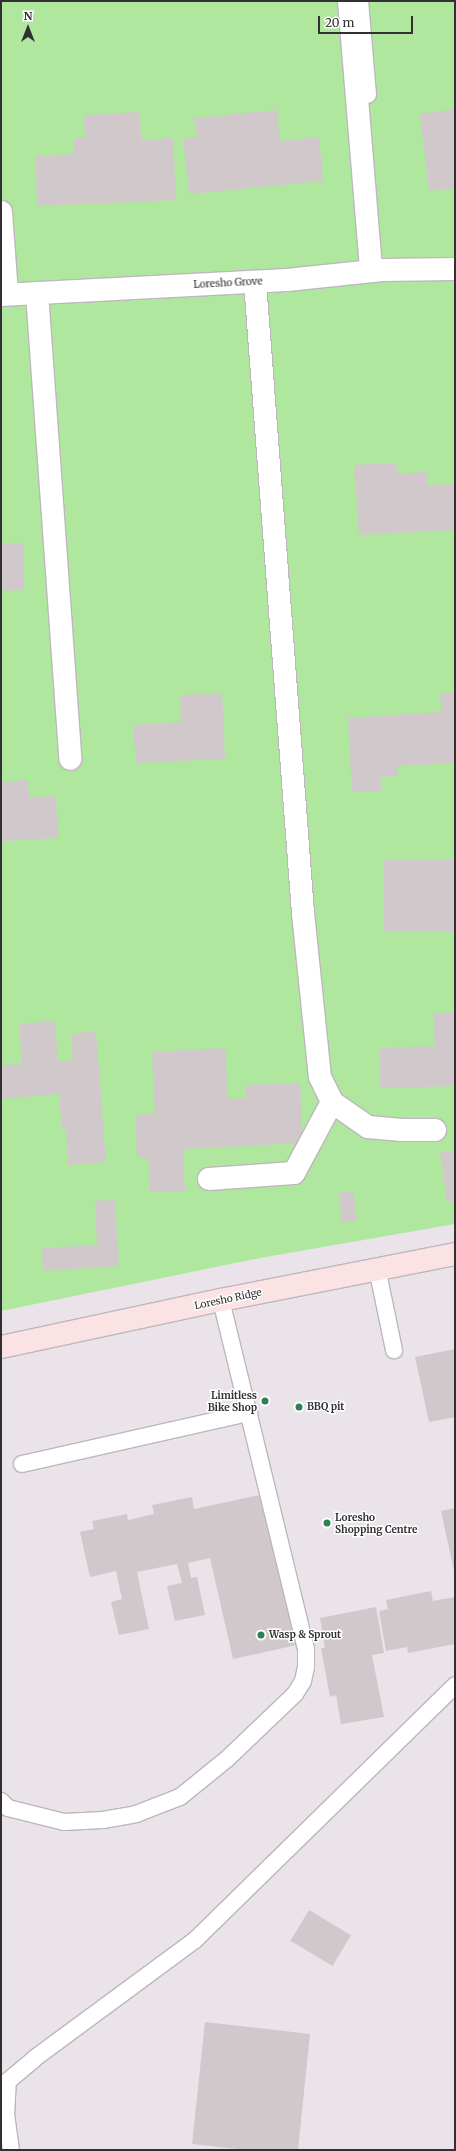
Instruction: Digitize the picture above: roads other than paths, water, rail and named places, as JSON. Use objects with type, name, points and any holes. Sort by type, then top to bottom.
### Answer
[{"type":"main road","name":"Loresho Ridge","points":[[1,1347],[377,1268],[455,1254]]},
{"type":"street","points":[[349,1],[376,270]]},
{"type":"street","points":[[1,212],[4,294]]},
{"type":"street","name":"Loresho Grove","points":[[4,294],[255,282],[376,270],[455,269]]},
{"type":"street","points":[[255,282],[302,913],[320,1077],[332,1102],[368,1127],[402,1130],[434,1130]]},
{"type":"street","points":[[37,293],[70,759]]},
{"type":"street","points":[[209,1179],[294,1173],[332,1102]]},
{"type":"lane","points":[[360,1],[376,270]]},
{"type":"lane","points":[[377,1268],[394,1350]]},
{"type":"lane","points":[[1,1801],[8,1808],[64,1822],[103,1820],[136,1814],[180,1797],[227,1759],[295,1694],[303,1681],[306,1666],[306,1649],[222,1300]]},
{"type":"lane","points":[[22,1464],[249,1413]]},
{"type":"lane","points":[[11,2150],[6,2116],[8,2081],[35,2058],[195,1940],[455,1685]]},
{"type":"place","name":"Limitless Bike Shop","points":[[265,1401]]},
{"type":"place","name":"BBQ pit","points":[[299,1407]]},
{"type":"place","name":"Loresho Shopping Centre","points":[[327,1523]]},
{"type":"place","name":"Wasp & Sprout","points":[[261,1635]]}]
